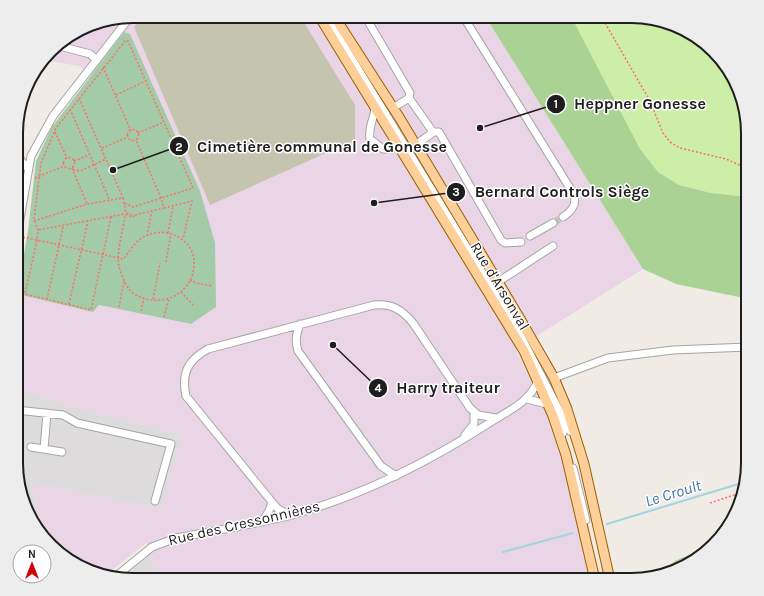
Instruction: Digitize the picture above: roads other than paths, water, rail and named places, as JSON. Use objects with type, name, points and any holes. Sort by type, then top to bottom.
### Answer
[{"type":"main road","name":"Rue d'Arsonval","points":[[323,23],[396,145],[520,345],[538,381],[551,401],[553,416],[566,455],[593,573]]},
{"type":"main road","name":"Rue d'Arsonval","points":[[338,23],[393,108],[554,378],[584,464],[608,573]]},
{"type":"street","points":[[330,23],[521,336],[551,401],[578,485],[597,573]]},
{"type":"street","points":[[369,23],[410,93],[409,98],[433,132]]},
{"type":"street","points":[[467,23],[573,193],[576,202],[572,209],[563,216]]},
{"type":"street","points":[[23,201],[31,156],[53,116],[124,24]]},
{"type":"street","points":[[67,46],[90,54],[96,60]]},
{"type":"street","points":[[393,108],[409,98]]},
{"type":"street","points":[[374,108],[374,117],[369,126],[370,139],[383,149],[392,149],[396,145]]},
{"type":"street","points":[[415,145],[433,132],[439,132],[501,240],[505,243],[521,242]]},
{"type":"street","points":[[23,163],[28,168]]},
{"type":"street","points":[[530,236],[553,222]]},
{"type":"street","points":[[498,282],[552,246]]},
{"type":"street","points":[[290,515],[278,509],[186,396],[186,372],[196,356],[208,349],[300,324],[383,304],[395,307],[404,312],[474,412],[485,417],[496,418]]},
{"type":"street","points":[[300,324],[296,333],[298,351],[381,466],[396,476]]},
{"type":"street","points":[[554,378],[608,358],[673,350],[741,347]]},
{"type":"street","points":[[538,381],[528,399],[551,401]]},
{"type":"street","name":"Rue des Cressonnières","points":[[121,572],[159,544],[176,538],[262,522],[290,515],[321,506],[396,476],[456,444],[528,399]]},
{"type":"street","points":[[551,401],[570,431],[578,454],[604,573]]},
{"type":"street","points":[[23,411],[63,415],[78,424],[170,444],[155,501]]},
{"type":"street","points":[[456,444],[474,424],[474,412]]},
{"type":"street","points":[[44,449],[48,413]]},
{"type":"street","points":[[31,447],[62,452]]},
{"type":"street","points":[[262,522],[270,511],[272,502]]},
{"type":"waterway","name":"Le Croult","points":[[607,524],[739,484]]},
{"type":"waterway","name":"Le Croult","points":[[503,552],[573,533]]},
{"type":"tunnel","points":[[553,223],[563,217]]},
{"type":"place","name":"Heppner Gonesse","points":[[480,128]]},
{"type":"place","name":"Cimetière communal de Gonesse","points":[[113,170]]},
{"type":"place","name":"Bernard Controls Siège","points":[[374,203]]},
{"type":"place","name":"Harry traiteur","points":[[333,345]]}]
